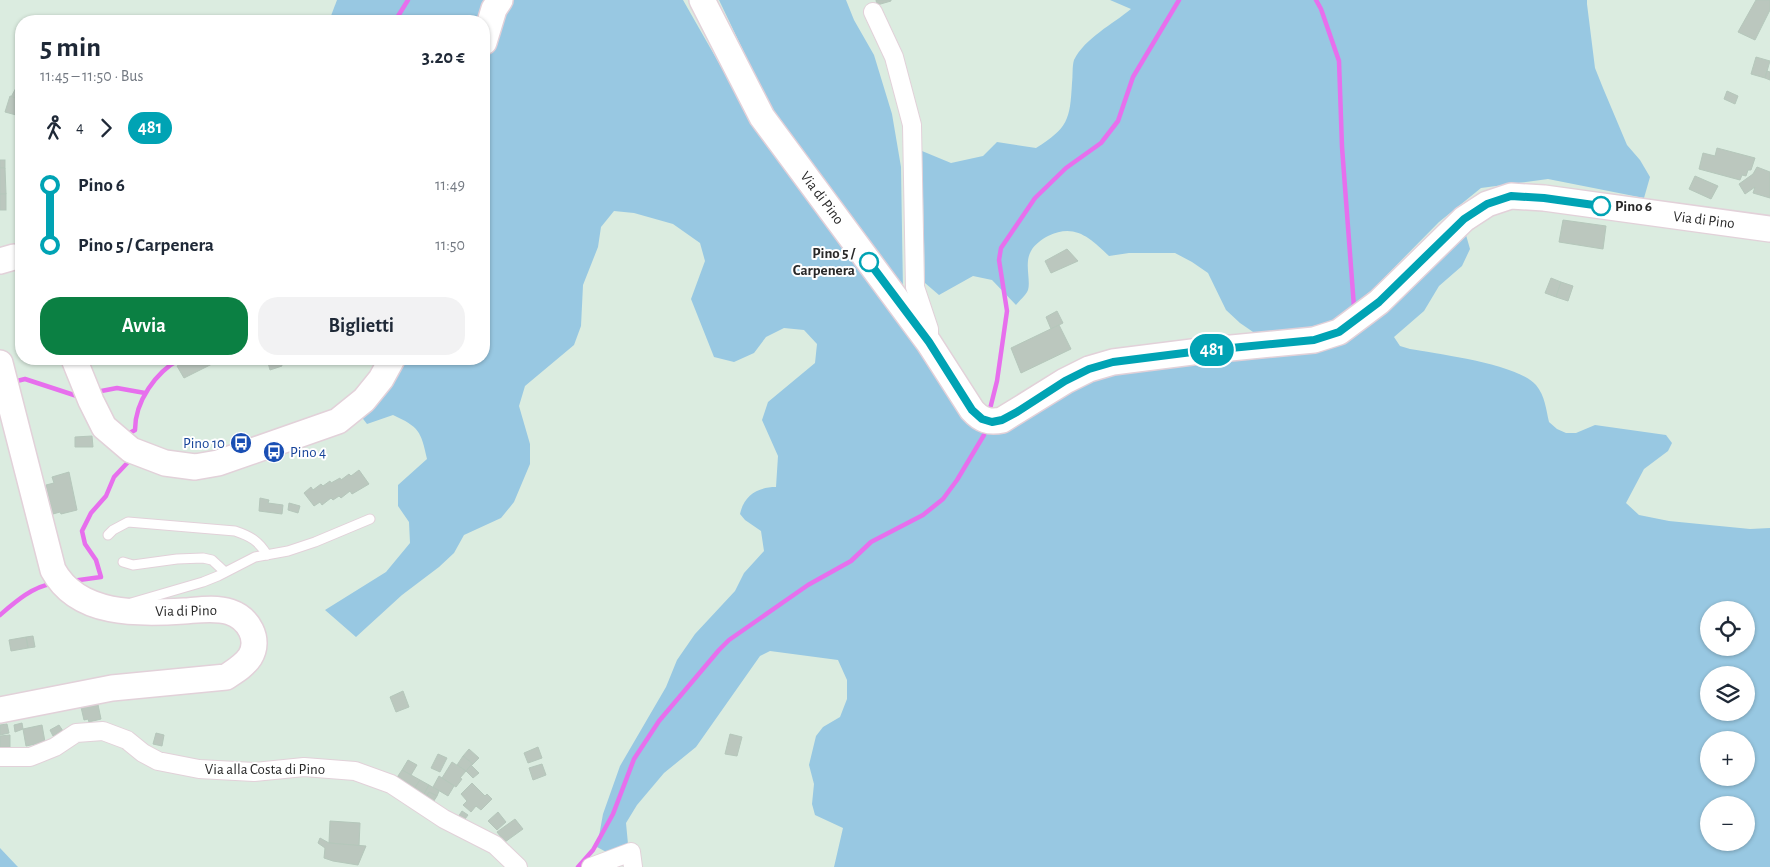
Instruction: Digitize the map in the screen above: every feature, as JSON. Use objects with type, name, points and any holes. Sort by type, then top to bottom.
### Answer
[{"type":"street","points":[[490,22],[494,9],[500,0]]},
{"type":"street","name":"Via di Pino","points":[[702,0],[762,117],[929,342],[972,410],[982,419],[992,422],[1002,420],[1017,412],[1065,381],[1089,369],[1113,362],[1314,340],[1339,332],[1379,302],[1464,219],[1487,204],[1511,196],[1544,198],[1770,229]]},
{"type":"street","points":[[873,12],[894,57],[912,125],[915,287],[929,329],[929,342]]},
{"type":"street","points":[[0,261],[15,257]]},
{"type":"street","name":"Via di Pino","points":[[0,363],[53,570],[60,582],[76,596],[90,604],[122,611],[228,611],[245,619],[251,630],[254,644],[250,656],[241,668],[226,677],[112,688],[0,710]]},
{"type":"street","points":[[76,365],[104,427],[130,450],[165,463],[195,467],[218,463],[338,421],[364,400],[381,379],[389,365]]},
{"type":"street","name":"Via alla Costa di Pino","points":[[0,757],[30,757],[55,747],[76,733],[103,731],[126,740],[143,753],[158,761],[199,769],[254,772],[304,767],[355,771],[391,784],[444,819],[495,845],[518,867]]},
{"type":"street","points":[[591,867],[632,859]]},
{"type":"lane","points":[[122,611],[127,605],[150,596],[203,582],[255,557],[315,542],[370,519]]},
{"type":"lane","points":[[108,535],[128,522],[235,531],[256,540],[267,555]]},
{"type":"lane","points":[[123,562],[133,566],[177,559],[203,558],[212,560],[225,572]]},
{"type":"shaded area","points":[[337,0],[487,0],[480,15],[331,15]]},
{"type":"shaded area","points":[[513,0],[683,0],[765,144],[845,243],[974,421],[1121,369],[1317,346],[1464,228],[1470,249],[1462,266],[1439,286],[1424,311],[1394,337],[1400,346],[1477,361],[1513,371],[1527,378],[1536,385],[1541,394],[1549,422],[1557,429],[1566,433],[1576,433],[1595,425],[1666,435],[1672,443],[1668,451],[1644,469],[1626,503],[1639,515],[1669,521],[1750,529],[1770,528],[1770,867],[834,867],[843,828],[815,815],[812,804],[814,784],[809,765],[816,736],[823,727],[840,717],[847,699],[847,680],[838,660],[770,651],[760,656],[696,747],[664,773],[637,805],[626,823],[628,844],[610,854],[597,847],[603,814],[620,766],[666,687],[677,660],[695,634],[735,591],[744,573],[764,551],[761,531],[745,520],[740,514],[748,497],[753,493],[769,487],[776,487],[778,456],[762,420],[768,402],[815,363],[817,344],[804,330],[784,328],[766,337],[754,353],[734,362],[714,357],[691,299],[705,261],[700,243],[673,224],[634,213],[614,211],[601,227],[598,247],[583,285],[581,326],[574,345],[525,386],[519,406],[530,444],[530,464],[514,502],[501,518],[464,535],[454,553],[402,595],[356,637],[325,610],[386,572],[410,543],[409,522],[398,506],[398,485],[427,459],[418,431],[408,423],[393,415],[367,424],[360,415],[397,365],[490,365],[490,41],[494,28]]},
{"type":"shaded area","points":[[719,0],[846,0],[854,20],[874,55],[892,114],[901,167],[903,291],[775,117]]},
{"type":"shaded area","points":[[1110,0],[1587,0],[1595,68],[1627,145],[1640,160],[1650,177],[1644,198],[1548,179],[1481,188],[1439,222],[1372,290],[1334,321],[1305,328],[1256,334],[1226,310],[1208,273],[1192,262],[1175,253],[1129,253],[1109,256],[1082,234],[1066,231],[1048,236],[1038,242],[1032,249],[1028,261],[1028,290],[1016,305],[992,280],[973,276],[939,295],[925,283],[922,151],[951,163],[983,156],[997,142],[1036,148],[1055,135],[1068,115],[1074,60],[1092,38],[1131,9]]},
{"type":"shaded area","points":[[0,848],[17,866],[18,867],[0,867]]},
{"type":"building","points":[[876,0],[891,0],[891,1],[877,5]]},
{"type":"building","points":[[1756,0],[1770,0],[1770,10],[1755,40],[1738,32]]},
{"type":"building","points":[[1756,57],[1770,61],[1765,78],[1751,74]]},
{"type":"building","points":[[1767,71],[1770,72],[1770,80],[1765,78]]},
{"type":"building","points":[[15,90],[15,98],[11,97]]},
{"type":"building","points":[[1727,91],[1738,96],[1735,104],[1724,99]]},
{"type":"building","points":[[10,96],[15,98],[15,115],[5,112]]},
{"type":"building","points":[[1717,148],[1755,158],[1751,170],[1748,170],[1746,176],[1742,175],[1740,180],[1699,169],[1703,153],[1715,156]]},
{"type":"building","points":[[0,160],[5,160],[5,168],[0,168]]},
{"type":"building","points":[[1757,167],[1770,172],[1770,198],[1753,193],[1755,187],[1745,194],[1739,184],[1753,174]]},
{"type":"building","points":[[0,168],[5,168],[6,194],[0,194]]},
{"type":"building","points":[[1695,176],[1718,186],[1711,199],[1689,189]]},
{"type":"building","points":[[0,194],[6,194],[6,210],[0,210]]},
{"type":"building","points":[[1563,220],[1606,226],[1603,249],[1559,242]]},
{"type":"building","points":[[1067,249],[1078,261],[1051,273],[1045,261]]},
{"type":"building","points":[[1551,278],[1561,282],[1556,297],[1545,293]]},
{"type":"building","points":[[1561,282],[1573,286],[1568,301],[1556,297]]},
{"type":"building","points":[[1057,311],[1063,323],[1051,329],[1046,317]]},
{"type":"building","points":[[1059,325],[1071,349],[1021,373],[1011,348]]},
{"type":"building","points":[[179,365],[210,365],[184,378],[177,366]]},
{"type":"building","points":[[269,365],[282,365],[282,366],[270,370]]},
{"type":"building","points":[[92,436],[93,447],[75,447],[75,437]]},
{"type":"building","points":[[359,470],[369,484],[352,494],[350,491],[341,498],[339,496],[333,500],[331,498],[322,505],[320,502],[314,506],[304,493],[311,487],[313,490],[321,484],[323,486],[330,481],[331,483],[340,478],[341,480],[349,474],[351,476]]},
{"type":"building","points":[[69,472],[77,510],[53,514],[46,485],[54,483],[52,477]]},
{"type":"building","points":[[260,498],[269,500],[268,503],[283,505],[282,514],[259,511]]},
{"type":"building","points":[[289,503],[300,506],[298,513],[288,510]]},
{"type":"building","points":[[33,636],[35,647],[28,648],[26,637]]},
{"type":"building","points":[[26,637],[28,648],[11,651],[9,640]]},
{"type":"building","points":[[403,691],[409,707],[396,712],[390,697]]},
{"type":"building","points":[[97,700],[101,719],[89,722],[88,719],[84,720],[80,703]]},
{"type":"building","points":[[22,723],[23,729],[15,732],[14,725]]},
{"type":"building","points":[[7,724],[9,733],[0,735],[0,725]]},
{"type":"building","points":[[42,725],[45,742],[26,746],[23,729]]},
{"type":"building","points":[[59,725],[63,731],[53,736],[50,730]]},
{"type":"building","points":[[156,733],[164,735],[162,746],[153,744]]},
{"type":"building","points":[[730,734],[742,737],[737,756],[725,754]]},
{"type":"building","points":[[10,735],[10,747],[0,747],[0,736]]},
{"type":"building","points":[[538,747],[542,758],[528,763],[524,753]]},
{"type":"building","points":[[469,749],[479,758],[473,764],[463,756]]},
{"type":"building","points":[[438,754],[447,758],[440,772],[431,768]]},
{"type":"building","points":[[463,756],[473,764],[466,771],[457,765]]},
{"type":"building","points":[[408,760],[417,765],[411,775],[402,770]]},
{"type":"building","points":[[452,762],[466,771],[456,787],[442,778]]},
{"type":"building","points":[[542,764],[546,775],[533,780],[529,768]]},
{"type":"building","points":[[471,765],[479,773],[473,778],[466,771]]},
{"type":"building","points":[[402,770],[420,780],[412,792],[394,782]]},
{"type":"building","points":[[439,776],[454,786],[448,796],[433,787]]},
{"type":"building","points":[[420,780],[429,785],[422,798],[412,792]]},
{"type":"building","points":[[472,783],[485,796],[487,794],[492,799],[481,810],[476,806],[471,812],[463,805],[467,801],[461,794]]},
{"type":"building","points":[[429,785],[439,791],[437,796],[429,792],[423,803],[420,801]]},
{"type":"building","points":[[429,792],[437,796],[430,807],[423,803]]},
{"type":"building","points":[[462,811],[468,815],[462,823],[456,820]]},
{"type":"building","points":[[498,812],[506,822],[497,830],[488,821]]},
{"type":"building","points":[[515,819],[523,829],[505,842],[497,832]]},
{"type":"building","points":[[330,821],[360,823],[359,846],[329,843]]},
{"type":"building","points":[[320,838],[329,843],[366,846],[358,865],[333,861],[324,858],[325,848],[318,843]]},
{"type":"waterway","points":[[399,15],[408,0]]},
{"type":"waterway","points":[[990,409],[997,381],[1007,311],[999,260],[1001,248],[1035,198],[1066,168],[1101,143],[1118,121],[1133,77],[1179,0]]},
{"type":"waterway","points":[[1316,0],[1321,9],[1339,61],[1342,147],[1354,307]]},
{"type":"waterway","points":[[128,434],[135,430],[139,408],[148,388],[171,365]]},
{"type":"waterway","points":[[13,382],[25,379],[80,397]]},
{"type":"waterway","points":[[96,392],[117,388],[145,393]]},
{"type":"waterway","points":[[578,867],[593,850],[613,814],[634,759],[659,721],[719,650],[729,640],[808,585],[851,561],[871,542],[923,515],[943,499],[957,480],[984,435]]},
{"type":"waterway","points":[[72,581],[101,577],[96,560],[85,544],[82,531],[91,513],[106,496],[114,477],[130,460]]},
{"type":"waterway","points":[[0,615],[31,592],[45,585],[52,584]]},
{"type":"bus line","name":"481","points":[[869,262],[929,342],[972,410],[982,419],[992,422],[1002,420],[1017,412],[1065,381],[1089,369],[1113,362],[1314,340],[1339,332],[1379,302],[1464,219],[1487,204],[1511,196],[1544,198],[1601,206]]},
{"type":"place","name":"Pino 6","points":[[1601,206]]},
{"type":"place","name":"Pino 5 / Carpenera","points":[[869,262]]},
{"type":"place","name":"Pino 10","points":[[241,443]]},
{"type":"place","name":"Pino 4","points":[[274,452]]}]
